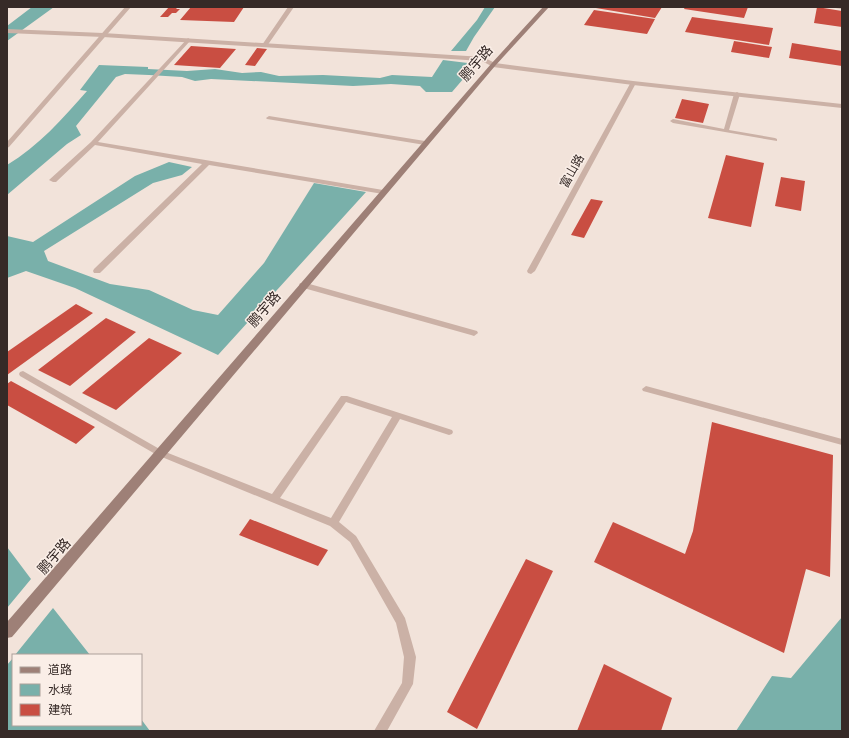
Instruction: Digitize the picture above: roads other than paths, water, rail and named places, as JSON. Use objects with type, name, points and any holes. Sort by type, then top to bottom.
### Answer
[{"type":"main road","name":"鹏宇路","points":[[7,632],[383,192],[493,65],[546,7]]},
{"type":"street","points":[[7,146],[128,7]]},
{"type":"street","points":[[265,45],[291,7]]},
{"type":"street","points":[[7,31],[188,40],[483,60],[493,65],[633,83],[842,106]]},
{"type":"street","points":[[53,180],[93,143],[188,40]]},
{"type":"street","name":"富山路","points":[[531,270],[633,83]]},
{"type":"street","points":[[269,118],[426,143]]},
{"type":"street","points":[[93,143],[383,192]]},
{"type":"street","points":[[97,271],[208,162]]},
{"type":"lane","points":[[831,7],[842,8]]},
{"type":"lane","points":[[726,131],[737,94]]},
{"type":"lane","points":[[673,121],[775,140]]},
{"type":"lane","points":[[303,285],[474,333]]},
{"type":"lane","points":[[23,374],[160,453],[333,522],[353,539],[400,622],[410,657],[407,684],[380,731]]},
{"type":"lane","points":[[646,389],[842,442]]},
{"type":"lane","points":[[274,499],[344,398],[450,432]]},
{"type":"lane","points":[[333,522],[398,415]]},
{"type":"water","points":[[32,7],[54,7],[7,41],[7,26]]},
{"type":"water","points":[[485,7],[495,7],[466,51],[451,51],[477,20]]},
{"type":"water","points":[[443,60],[476,64],[452,92],[426,92],[420,86],[391,84],[353,86],[211,79],[195,81],[182,77],[125,74],[116,77],[76,126],[81,135],[67,144],[7,195],[7,165],[19,158],[40,141],[68,112],[87,91],[80,90],[99,65],[148,67],[148,69],[187,71],[215,69],[242,73],[261,72],[279,76],[323,75],[380,78],[392,75],[432,77]]},
{"type":"water","points":[[169,162],[192,167],[182,175],[153,183],[44,251],[48,261],[110,284],[149,290],[193,310],[218,315],[264,263],[314,183],[366,192],[218,355],[75,288],[26,271],[7,278],[7,236],[33,242],[135,176]]},
{"type":"water","points":[[7,547],[31,579],[7,608]]},
{"type":"water","points":[[53,608],[89,654],[16,654]]},
{"type":"water","points":[[842,617],[842,731],[736,731],[772,676],[791,678]]},
{"type":"water","points":[[12,659],[12,726],[142,726],[142,720],[150,731],[7,731],[7,665]]}]
